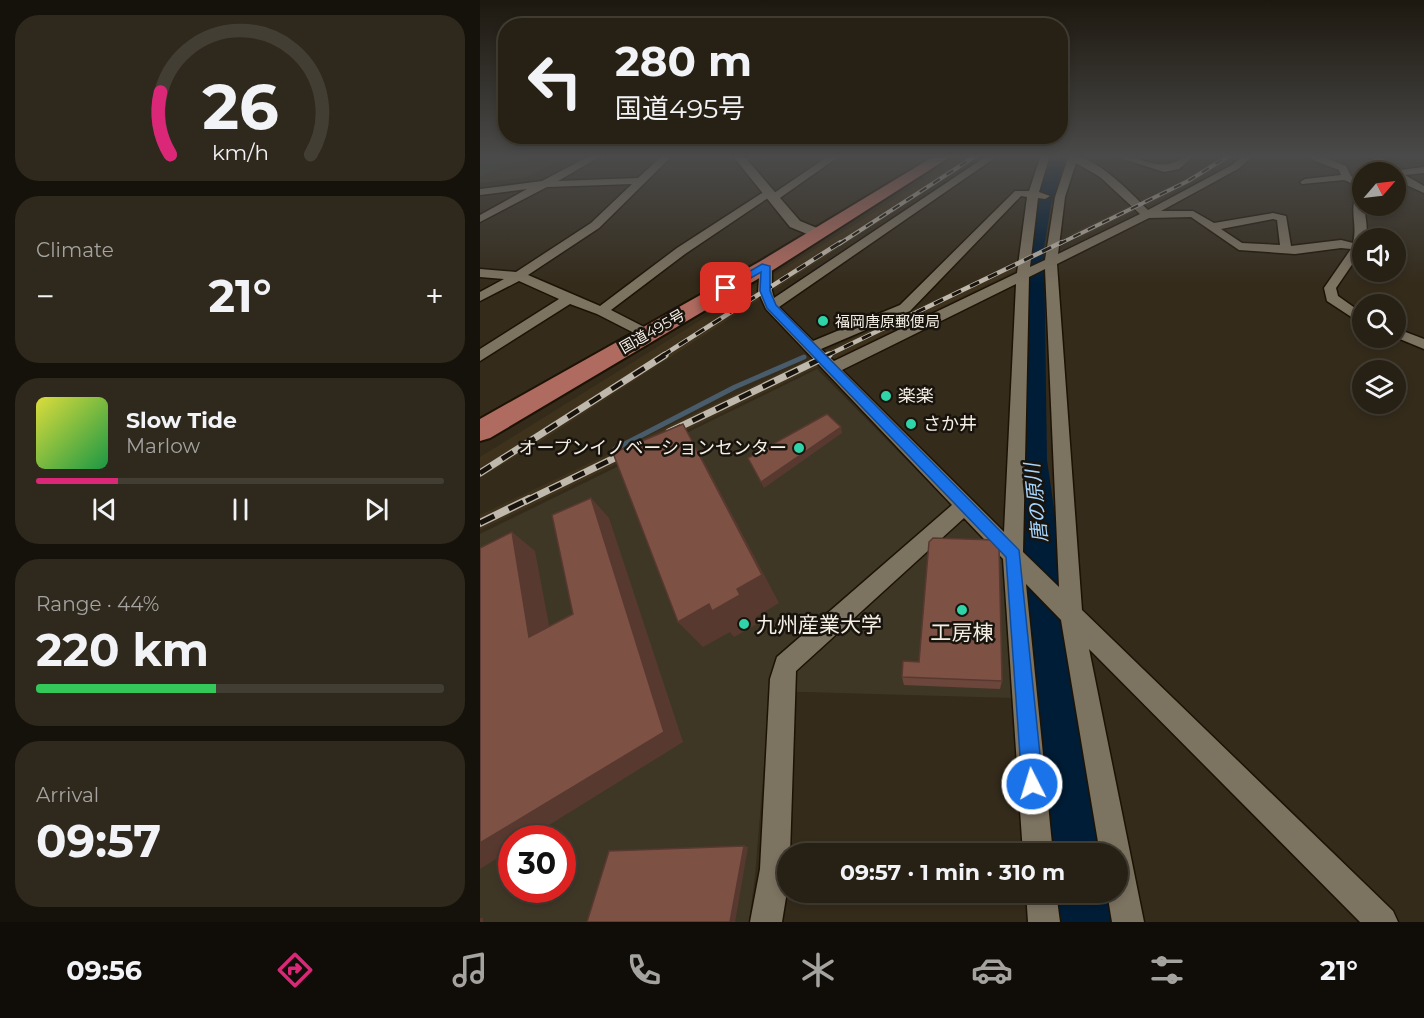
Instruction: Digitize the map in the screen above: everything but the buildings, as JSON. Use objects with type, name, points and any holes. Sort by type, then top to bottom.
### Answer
[{"type":"highway","name":"国道495号","points":[[480,431],[766,266],[875,198]]},
{"type":"street","points":[[480,219],[519,198]]},
{"type":"street","points":[[480,297],[519,276],[609,213],[623,198]]},
{"type":"street","points":[[602,312],[681,251],[768,198]]},
{"type":"street","points":[[773,198],[795,224],[817,233]]},
{"type":"street","points":[[771,306],[930,198]]},
{"type":"street","points":[[812,347],[905,308],[1014,198]]},
{"type":"street","points":[[1036,198],[1025,275],[1018,560],[1037,843]]},
{"type":"street","points":[[1057,198],[1048,264],[1066,610],[1113,843]]},
{"type":"street","points":[[1130,198],[1147,214],[1193,214],[1239,246],[1286,250],[1341,244],[1352,246]]},
{"type":"street","points":[[833,368],[1048,264],[1177,198]]},
{"type":"street","points":[[1212,227],[1274,216],[1282,218],[1286,250]]},
{"type":"street","points":[[1352,256],[1330,288],[1332,298],[1352,313]]},
{"type":"street","points":[[766,266],[765,291],[771,306],[966,504],[1066,610],[1382,922]]},
{"type":"street","points":[[480,273],[519,276],[647,334]]},
{"type":"street","points":[[480,356],[569,299]]},
{"type":"street","points":[[1406,337],[1424,344]]},
{"type":"street","points":[[766,922],[775,868],[784,665],[966,504]]},
{"type":"street","points":[[1042,903],[1044,922]]},
{"type":"street","points":[[1125,903],[1128,922]]},
{"type":"shaded area","points":[[896,198],[916,198],[538,443],[480,478],[480,457]]},
{"type":"shaded area","points":[[1146,198],[1161,198],[1080,238],[1071,234]]},
{"type":"shaded area","points":[[1017,261],[1026,266],[480,530],[480,515]]},
{"type":"shaded area","name":"九州産業大学","points":[[817,369],[1002,557],[1014,698],[770,691],[755,876],[749,922],[480,922],[480,534]]},
{"type":"waterway","name":"唐の原川","points":[[1044,198],[1033,248],[1031,460],[1076,843]]},
{"type":"waterway","points":[[615,449],[735,387],[804,357]]},
{"type":"waterway","name":"唐の原川","points":[[1082,903],[1085,922]]},
{"type":"railway","points":[[839,244],[910,198]]},
{"type":"railway","points":[[1059,244],[1153,198]]},
{"type":"railway","points":[[662,356],[841,242]]},
{"type":"railway","points":[[826,356],[1062,242]]},
{"type":"railway","points":[[480,473],[665,355]]},
{"type":"railway","points":[[669,432],[829,355]]},
{"type":"railway","points":[[526,501],[631,450]]},
{"type":"railway","points":[[480,523],[529,499]]},
{"type":"place","name":"福岡唐原郵便局","points":[[823,321]]},
{"type":"place","name":"楽楽","points":[[886,396]]},
{"type":"place","name":"さか井","points":[[911,424]]},
{"type":"place","name":"オープンイノベーションセンター","points":[[799,448]]},
{"type":"place","name":"工房棟","points":[[962,610]]},
{"type":"place","name":"九州産業大学","points":[[744,624]]},
{"type":"route","points":[[726,288],[766,266],[765,291],[771,306],[1013,555],[1032,784]]}]
